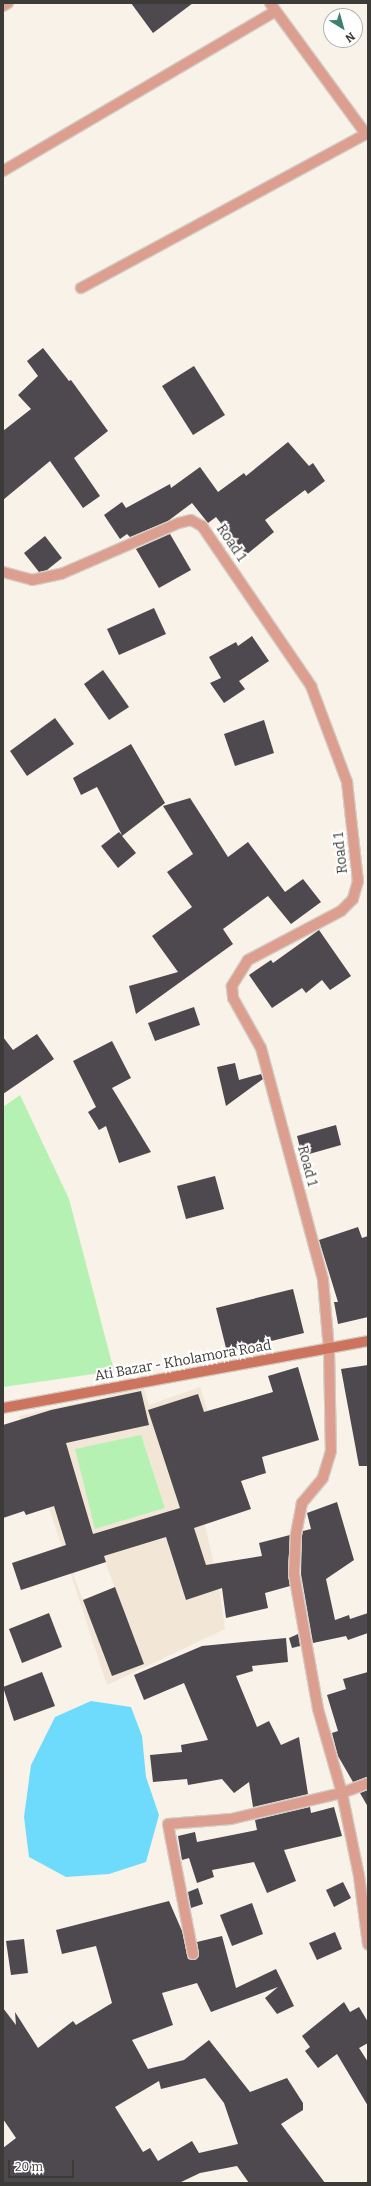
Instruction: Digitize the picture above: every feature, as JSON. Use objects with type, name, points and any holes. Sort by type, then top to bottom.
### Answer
[{"type":"main road","name":"Ati Bazar - Kholamora Road","points":[[3,1408],[329,1350],[368,1341]]},
{"type":"street","points":[[3,6],[8,3]]},
{"type":"street","points":[[3,171],[273,7],[367,133],[81,288]]},
{"type":"street","name":"Road 1","points":[[3,572],[32,580],[61,574],[191,520],[202,526],[311,686],[347,782],[358,881],[353,899],[341,911],[248,960],[232,986],[232,998],[260,1048],[278,1113],[324,1280],[329,1350]]},
{"type":"street","points":[[329,1350],[332,1451],[323,1478],[302,1503],[296,1535],[294,1574],[318,1709],[342,1793],[359,1876],[368,1944]]},
{"type":"street","points":[[193,1954],[168,1824],[231,1819],[342,1793],[368,1783]]},
{"type":"shaded area","points":[[200,1387],[231,1484],[198,1496],[218,1581],[225,1629],[107,1685],[19,1416],[144,1388],[149,1405]],"holes":[[[141,1391],[148,1425],[73,1442],[66,1407]],[[56,1409],[93,1534],[188,1506],[194,1529],[72,1566],[28,1418]],[[141,1435],[165,1508],[95,1529]],[[168,1545],[214,1591],[186,1599]],[[105,1562],[144,1664],[112,1676],[73,1574]]]},
{"type":"green space","points":[[20,1095],[69,1199],[114,1371],[3,1387],[3,1107]]},
{"type":"green space","points":[[141,1435],[165,1508],[95,1529],[75,1449]]},
{"type":"water","points":[[91,1701],[131,1707],[142,1736],[146,1777],[159,1815],[146,1862],[109,1874],[66,1877],[29,1857],[24,1817],[31,1765],[55,1717]]},
{"type":"building","points":[[131,3],[193,3],[153,33]]},
{"type":"building","points":[[43,348],[69,381],[71,380],[108,431],[74,458],[100,496],[83,508],[50,461],[3,500],[3,431],[31,409],[18,395],[38,376],[27,361]]},
{"type":"building","points":[[194,366],[225,415],[193,435],[162,386]]},
{"type":"building","points":[[288,442],[309,466],[313,463],[325,481],[308,494],[305,490],[265,520],[274,532],[246,555],[216,517],[208,523],[192,503],[168,521],[130,537],[127,534],[120,539],[104,515],[122,502],[126,508],[170,484],[171,488],[200,467],[218,492],[244,473],[246,476]]},
{"type":"building","points":[[170,534],[191,570],[159,588],[136,549]]},
{"type":"building","points":[[45,536],[62,558],[47,570],[39,572],[24,553]]},
{"type":"building","points":[[154,608],[166,634],[119,655],[107,629]]},
{"type":"building","points":[[252,636],[269,661],[239,681],[245,689],[224,703],[210,683],[221,678],[209,657],[236,642],[238,646]]},
{"type":"building","points":[[103,670],[129,707],[109,720],[84,684]]},
{"type":"building","points":[[55,718],[74,744],[27,776],[10,751]]},
{"type":"building","points":[[264,720],[274,753],[235,766],[224,734]]},
{"type":"building","points":[[131,744],[165,803],[122,836],[136,853],[118,868],[101,846],[119,832],[122,835],[97,787],[81,795],[73,778]]},
{"type":"building","points":[[190,798],[228,857],[248,842],[285,892],[303,879],[321,902],[291,924],[268,896],[223,929],[233,944],[136,1014],[129,986],[178,972],[152,936],[192,907],[167,872],[193,854],[163,806]]},
{"type":"building","points":[[319,930],[351,976],[330,990],[322,980],[306,993],[302,988],[272,1008],[249,975],[271,960],[273,963]]},
{"type":"building","points":[[194,1007],[200,1025],[155,1041],[148,1023]]},
{"type":"building","points":[[37,1034],[54,1059],[3,1094],[3,1037],[13,1050]]},
{"type":"building","points":[[112,1041],[131,1078],[112,1088],[151,1152],[119,1163],[106,1126],[99,1130],[88,1112],[96,1107],[73,1061]]},
{"type":"building","points":[[235,1063],[239,1080],[261,1074],[263,1079],[226,1106],[217,1067]]},
{"type":"building","points":[[336,1125],[341,1145],[302,1156],[297,1136]]},
{"type":"building","points":[[215,1176],[224,1209],[186,1219],[177,1186]]},
{"type":"building","points":[[358,1227],[362,1238],[368,1236],[368,1317],[338,1324],[334,1302],[338,1302],[319,1240]]},
{"type":"building","points":[[293,1289],[304,1333],[227,1352],[216,1308]]},
{"type":"building","points":[[368,1365],[368,1466],[359,1466],[341,1369]]},
{"type":"building","points":[[298,1367],[319,1440],[262,1457],[266,1473],[241,1481],[251,1509],[194,1528],[206,1565],[262,1556],[259,1543],[290,1535],[288,1574],[290,1586],[265,1593],[268,1608],[226,1618],[222,1588],[186,1600],[166,1537],[104,1556],[106,1562],[21,1590],[12,1563],[66,1545],[54,1506],[26,1515],[24,1511],[3,1518],[3,1425],[51,1410],[141,1391],[149,1425],[66,1443],[93,1534],[180,1508],[148,1410],[198,1394],[204,1412],[273,1392],[268,1376]]},
{"type":"building","points":[[337,1502],[354,1560],[326,1579],[335,1620],[349,1615],[350,1619],[368,1613],[368,1633],[348,1640],[346,1636],[313,1643],[301,1574],[302,1536],[303,1531],[311,1529],[307,1513]]},
{"type":"building","points":[[115,1587],[144,1664],[112,1676],[83,1600]]},
{"type":"building","points":[[49,1613],[62,1647],[22,1663],[9,1629]]},
{"type":"building","points":[[298,1634],[300,1646],[292,1648],[289,1638]]},
{"type":"building","points":[[286,1638],[288,1662],[252,1666],[253,1671],[236,1676],[257,1727],[269,1721],[281,1745],[299,1737],[308,1794],[253,1807],[249,1782],[234,1793],[222,1779],[188,1785],[187,1779],[153,1782],[150,1755],[182,1752],[181,1745],[208,1740],[184,1683],[144,1700],[134,1675],[202,1646]]},
{"type":"building","points":[[42,1672],[55,1706],[14,1721],[3,1687]]},
{"type":"building","points":[[368,1672],[368,1777],[353,1782],[338,1756],[332,1733],[338,1731],[327,1695],[346,1689],[343,1679]]},
{"type":"building","points":[[368,1790],[368,1807],[360,1793]]},
{"type":"building","points":[[310,1807],[311,1813],[334,1807],[342,1836],[284,1850],[296,1881],[267,1893],[254,1862],[212,1870],[214,1877],[197,1883],[189,1858],[182,1860],[178,1836],[195,1832],[197,1842],[257,1830],[255,1820]]},
{"type":"building","points":[[343,1882],[351,1898],[334,1907],[326,1890]]},
{"type":"building","points":[[198,1888],[203,1904],[191,1908],[188,1892]]},
{"type":"building","points":[[169,1901],[182,1931],[188,1959],[194,1960],[199,1956],[197,1942],[222,1936],[236,1988],[276,1969],[294,2006],[277,2014],[265,1998],[278,1987],[211,2012],[197,1983],[162,1993],[173,2025],[132,2040],[148,2069],[184,2060],[209,2040],[250,2092],[287,2078],[303,2103],[303,2110],[281,2124],[325,2183],[249,2183],[237,2166],[200,2173],[179,2183],[3,2183],[3,2148],[16,2138],[3,2119],[3,2008],[16,2025],[15,2012],[38,2048],[73,2021],[76,2025],[112,2003],[96,1946],[62,1954],[56,1930]],"holes":[[[205,2078],[224,2103],[238,2144],[199,2153],[192,2141],[158,2161],[150,2148],[143,2152],[115,2107],[159,2081],[161,2089]]]},
{"type":"building","points":[[252,1903],[263,1934],[232,1946],[220,1915]]},
{"type":"building","points":[[335,1932],[342,1949],[317,1960],[309,1943]]},
{"type":"building","points":[[24,1939],[28,1973],[11,1975],[6,1941]]},
{"type":"building","points":[[344,2002],[350,2012],[359,2007],[368,2022],[368,2043],[359,2048],[368,2062],[368,2106],[337,2054],[318,2068],[305,2051],[310,2047],[302,2036]]}]
